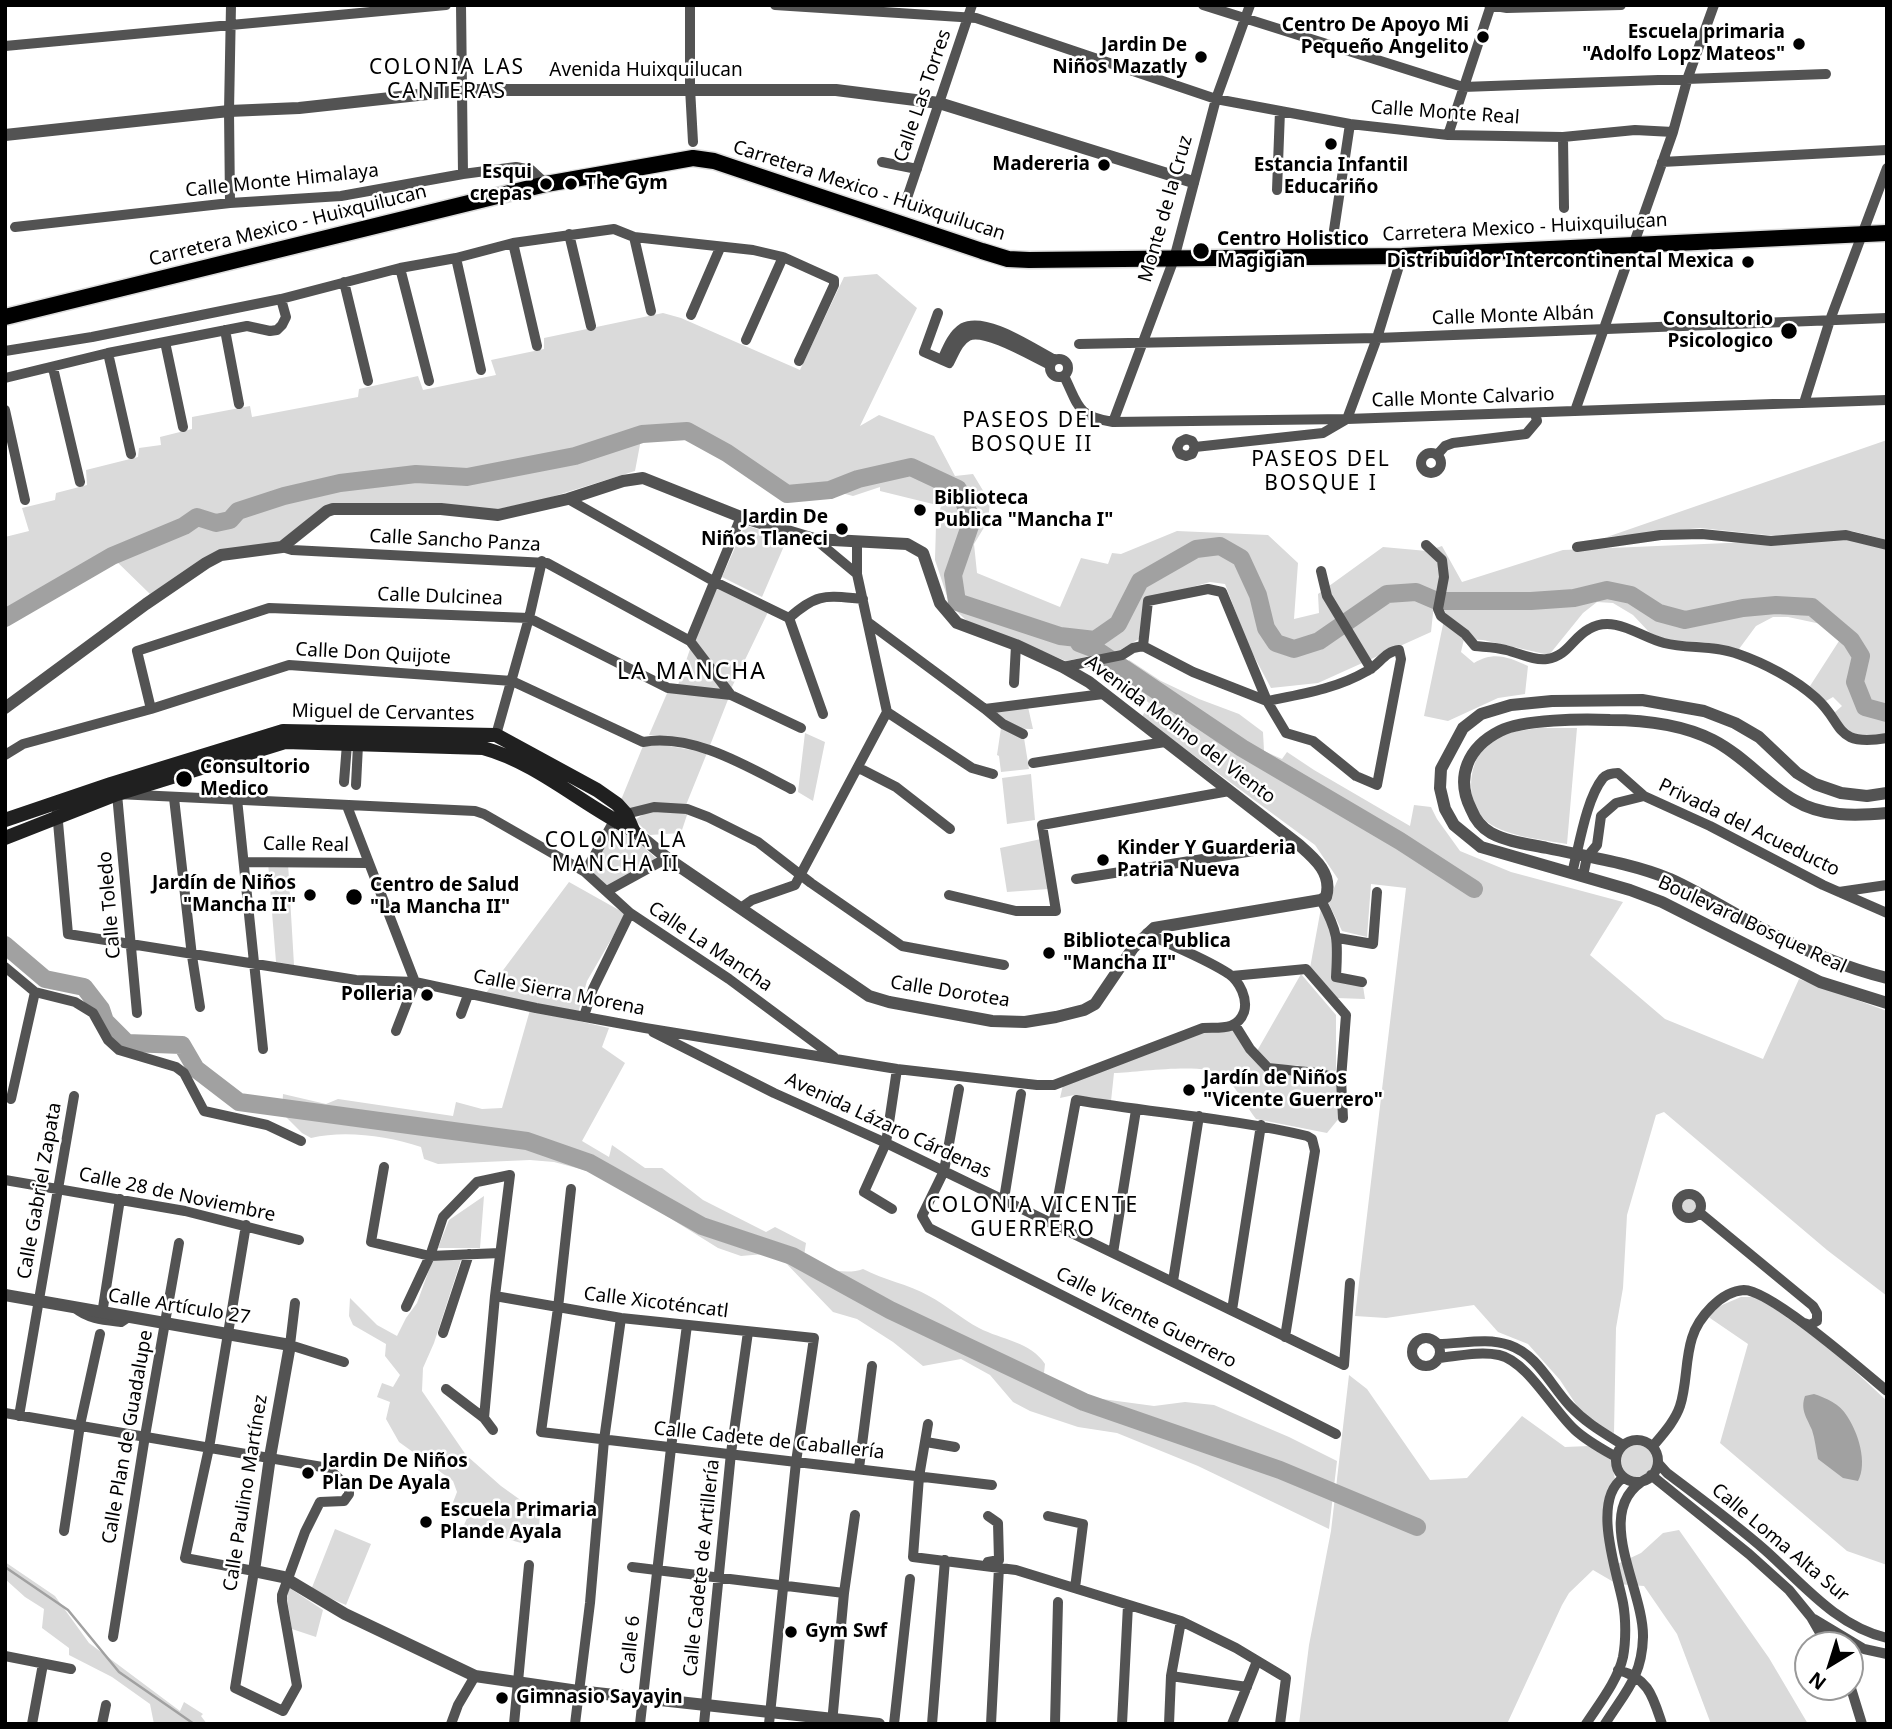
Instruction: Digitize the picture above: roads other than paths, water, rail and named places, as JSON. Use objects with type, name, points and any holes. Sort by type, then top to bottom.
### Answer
[{"type":"main road","name":"Carretera Mexico - Huixquilucan","points":[[5,317],[546,184],[693,158],[704,159],[1008,259],[1402,256],[1887,233]]},
{"type":"main road","name":"Miguel de Cervantes","points":[[5,820],[57,811],[111,784],[283,731],[496,735],[597,790],[617,804],[620,818]]},
{"type":"main road","points":[[5,838],[57,811],[285,742],[483,748],[520,762],[620,818]]},
{"type":"main road","name":"Calle Dorotea","points":[[620,818],[633,830]]},
{"type":"street","points":[[230,203],[231,5]]},
{"type":"street","points":[[5,46],[446,5]]},
{"type":"street","points":[[461,5],[463,174]]},
{"type":"street","points":[[690,5],[693,142]]},
{"type":"street","name":"Calle Monte Real","points":[[775,5],[976,18],[1216,99],[1350,124],[1448,135],[1563,137],[1635,130],[1673,132]]},
{"type":"street","name":"Calle Las Torres","points":[[907,198],[972,5]]},
{"type":"street","points":[[1203,5],[1463,87],[1826,74]]},
{"type":"street","name":"Monte de la Cruz","points":[[1113,422],[1174,259],[1216,99],[1250,5]]},
{"type":"street","points":[[1448,135],[1491,5],[1507,8],[1621,5]]},
{"type":"street","points":[[1574,411],[1673,132],[1688,78],[1714,5]]},
{"type":"street","name":"Avenida Huixquilucan","points":[[5,135],[464,90],[836,90],[939,103],[1193,182]]},
{"type":"street","points":[[1278,190],[1280,111]]},
{"type":"street","points":[[1334,230],[1350,124]]},
{"type":"street","points":[[1563,137],[1564,208]]},
{"type":"street","points":[[1662,162],[1887,150]]},
{"type":"street","points":[[882,162],[917,169]]},
{"type":"street","name":"Calle Monte Himalaya","points":[[15,227],[230,203],[341,196],[463,174],[521,167],[531,170],[546,184]]},
{"type":"street","points":[[1804,403],[1830,320],[1887,168]]},
{"type":"street","points":[[5,351],[92,337],[281,299],[400,268],[456,258],[513,243],[614,229],[634,237],[752,250],[783,257],[834,280],[799,360]]},
{"type":"street","points":[[569,234],[591,326]]},
{"type":"street","points":[[634,237],[651,311]]},
{"type":"street","points":[[513,243],[537,346]]},
{"type":"street","points":[[691,315],[720,248]]},
{"type":"street","points":[[1195,447],[1323,433],[1347,419],[1377,338],[1402,256]]},
{"type":"street","points":[[746,340],[783,257]]},
{"type":"street","points":[[456,258],[481,370]]},
{"type":"street","points":[[400,268],[429,381]]},
{"type":"street","points":[[344,282],[368,381]]},
{"type":"street","points":[[5,378],[108,353],[247,326],[277,330],[286,317],[281,299]]},
{"type":"street","points":[[938,313],[924,352],[942,360],[953,339],[962,329],[975,324],[989,326],[1053,362]]},
{"type":"street","name":"Calle Monte Albán","points":[[1079,344],[1141,345],[1377,338],[1887,318]]},
{"type":"street","points":[[225,330],[239,404]]},
{"type":"street","points":[[165,342],[183,427]]},
{"type":"street","points":[[108,353],[131,454]]},
{"type":"street","name":"Calle Monte Calvario","points":[[1062,359],[1067,363],[1068,370],[1064,376],[1053,375],[1053,362],[1062,359]]},
{"type":"street","points":[[53,368],[80,482]]},
{"type":"street","name":"Calle Monte Calvario","points":[[1064,376],[1079,407],[1087,416],[1113,422],[1347,419],[1887,400]]},
{"type":"street","points":[[5,410],[25,500]]},
{"type":"street","points":[[1437,455],[1445,446],[1453,443],[1526,434],[1537,421],[1535,413]]},
{"type":"street","name":"Avenida Molino del Viento","points":[[282,547],[320,514],[333,509],[441,509],[488,516],[568,499],[623,481],[643,478],[741,517],[814,539],[900,542],[914,547],[925,556],[940,603],[951,617],[968,628],[1016,645],[1063,667],[1103,694],[1298,844],[1324,871],[1329,885],[1326,897],[1321,901]]},
{"type":"street","points":[[568,499],[715,582],[789,618],[823,714]]},
{"type":"street","points":[[741,517],[690,641],[732,695],[800,728]]},
{"type":"street","points":[[1577,547],[1661,535],[1702,534],[1771,541],[1846,535],[1887,545]]},
{"type":"street","points":[[814,539],[857,574]]},
{"type":"street","points":[[742,907],[752,900],[795,885],[887,712],[857,574],[857,541]]},
{"type":"street","points":[[1426,545],[1442,560],[1444,577],[1439,603],[1441,617],[1465,634],[1475,646],[1505,649],[1544,660],[1561,656],[1589,628],[1608,624],[1628,627],[1664,643],[1737,653],[1778,673],[1818,699],[1840,730],[1853,738],[1870,741],[1887,738]]},
{"type":"street","points":[[5,708],[206,563],[221,555],[253,553],[282,547]]},
{"type":"street","name":"Calle Sancho Panza","points":[[282,547],[292,550],[542,561],[690,641]]},
{"type":"street","points":[[496,735],[542,561]]},
{"type":"street","points":[[1321,571],[1327,596],[1371,669]]},
{"type":"street","points":[[1063,667],[1122,655],[1143,646],[1193,672],[1267,701],[1337,686],[1371,669],[1389,652],[1399,650],[1401,659],[1377,785],[1356,776],[1313,741],[1286,733],[1267,701],[1222,592],[1208,589],[1148,601],[1143,646]]},
{"type":"street","points":[[789,618],[809,600],[831,597],[863,599]]},
{"type":"street","name":"Calle Dulcinea","points":[[151,709],[137,651],[269,608],[529,618],[668,688],[732,695]]},
{"type":"street","points":[[869,623],[1003,724],[1023,734]]},
{"type":"street","points":[[1014,683],[1016,645]]},
{"type":"street","name":"Calle Don Quijote","points":[[5,755],[23,744],[151,709],[289,665],[512,681],[643,742],[654,740],[689,745],[722,755],[790,789]]},
{"type":"street","points":[[985,709],[1103,694]]},
{"type":"street","name":"Boulevard Bosque Real","points":[[1887,793],[1867,796],[1840,793],[1815,784],[1797,773],[1759,737],[1704,711],[1642,700],[1552,701],[1511,705],[1481,714],[1463,728],[1441,769],[1440,788],[1445,809],[1454,825],[1470,840],[1493,852],[1662,902],[1820,982],[1887,1003]]},
{"type":"street","points":[[1611,702],[1611,720]]},
{"type":"street","points":[[887,712],[972,768],[993,774]]},
{"type":"street","name":"Boulevard Bosque Real","points":[[1887,813],[1836,815],[1807,807],[1794,800],[1741,757],[1711,739],[1652,723],[1611,720],[1537,723],[1502,729],[1485,739],[1472,753],[1462,782],[1475,819],[1489,832],[1507,840],[1647,871],[1671,880],[1761,928],[1824,957],[1887,978]]},
{"type":"street","points":[[1033,762],[1165,742]]},
{"type":"street","points":[[344,782],[352,745]]},
{"type":"street","points":[[352,745],[356,785]]},
{"type":"street","points":[[859,768],[896,787],[950,829]]},
{"type":"street","name":"Privada del Acueducto","points":[[1577,875],[1589,808],[1604,778],[1611,773],[1618,773],[1644,796],[1887,913]]},
{"type":"street","points":[[949,895],[1016,911],[1056,911],[1042,825],[1229,791]]},
{"type":"street","name":"Calle La Mancha","points":[[117,794],[479,812],[585,872],[630,913],[729,979],[838,1060]]},
{"type":"street","name":"Calle Toledo","points":[[117,794],[137,1013]]},
{"type":"street","name":"Privada del Acueducto","points":[[1582,856],[1597,845],[1601,816],[1616,803],[1644,796]]},
{"type":"street","points":[[174,798],[200,1007]]},
{"type":"street","points":[[237,799],[263,1049]]},
{"type":"street","points":[[347,806],[415,982],[396,1031]]},
{"type":"street","points":[[585,872],[620,818],[654,807],[669,806],[698,813],[758,842],[902,946],[1004,965]]},
{"type":"street","points":[[1589,808],[1601,816]]},
{"type":"street","name":"Calle Sierra Morena","points":[[57,811],[68,934],[131,946],[356,980],[415,982],[468,995],[645,1028],[838,1060],[1045,1086],[1054,1085],[1203,1028],[1229,1028],[1235,1025]]},
{"type":"street","name":"Calle Dorotea","points":[[633,830],[667,858],[869,996],[889,1002],[992,1021],[1025,1022],[1056,1017],[1095,1004],[1133,948],[1147,933]]},
{"type":"street","points":[[1076,879],[1298,844]]},
{"type":"street","points":[[607,891],[667,858]]},
{"type":"street","name":"Calle Real","points":[[244,862],[368,863]]},
{"type":"street","name":"Privada del Acueducto","points":[[1839,892],[1887,885]]},
{"type":"street","points":[[1338,938],[1373,944],[1377,892]]},
{"type":"street","points":[[1147,933],[1162,926],[1321,901],[1333,922],[1338,938],[1336,977],[1362,982]]},
{"type":"street","points":[[584,1016],[593,989],[630,913]]},
{"type":"street","points":[[1147,933],[1231,975],[1246,998],[1245,1009],[1235,1025],[1250,1049],[1268,1068],[1317,1073],[1341,1079]]},
{"type":"street","points":[[5,967],[35,992],[75,1002],[93,1013],[108,1040],[119,1050],[176,1067],[184,1073],[204,1111],[267,1125],[301,1141]]},
{"type":"street","points":[[1231,975],[1306,969],[1346,1015],[1341,1079],[1343,1118]]},
{"type":"street","points":[[11,1099],[35,992]]},
{"type":"street","points":[[461,1014],[468,995]]},
{"type":"street","name":"Avenida Lázaro Cárdenas","points":[[645,1028],[774,1093],[1004,1199],[1344,1365],[1350,1283]]},
{"type":"street","points":[[692,1051],[700,1035]]},
{"type":"street","points":[[892,1209],[864,1192],[886,1143],[897,1069]]},
{"type":"street","points":[[944,1171],[959,1089]]},
{"type":"street","points":[[1004,1199],[1021,1094]]},
{"type":"street","name":"Calle Gabriel Zapata","points":[[19,1416],[74,1096]]},
{"type":"street","points":[[1054,1225],[1076,1100],[1261,1125],[1307,1136],[1312,1139],[1315,1151],[1285,1337]]},
{"type":"street","points":[[1113,1253],[1136,1110]]},
{"type":"street","points":[[1173,1281],[1199,1116]]},
{"type":"street","points":[[1233,1310],[1261,1125]]},
{"type":"street","points":[[384,1167],[371,1242],[430,1256],[500,1253]]},
{"type":"street","name":"Calle Vicente Guerrero","points":[[944,1171],[922,1216],[929,1228],[1336,1434]]},
{"type":"street","points":[[406,1307],[430,1256],[443,1217],[477,1182],[510,1175],[484,1418]]},
{"type":"street","name":"Calle 28 de Noviembre","points":[[5,1180],[120,1199],[246,1225],[299,1240]]},
{"type":"street","points":[[558,1308],[571,1189]]},
{"type":"street","points":[[102,1314],[120,1199]]},
{"type":"street","points":[[1699,1212],[1813,1306],[1817,1321],[1810,1325],[1797,1320]]},
{"type":"street","points":[[246,1225],[209,1448],[186,1559],[283,1577],[345,1614],[475,1676],[706,1705],[770,1717],[879,1724]]},
{"type":"street","name":"Calle Plan de Guadalupe","points":[[113,1637],[179,1243]]},
{"type":"street","points":[[443,1333],[469,1254]]},
{"type":"street","points":[[1653,1446],[1680,1406],[1686,1358],[1693,1334],[1713,1306],[1728,1295],[1744,1290],[1760,1294],[1797,1320],[1887,1391]]},
{"type":"street","name":"Calle Artículo 27","points":[[5,1295],[290,1345],[344,1362]]},
{"type":"street","name":"Calle Xicoténcatl","points":[[495,1296],[621,1318],[814,1338],[796,1462]]},
{"type":"street","name":"Calle Paulino Martínez","points":[[287,1581],[282,1601],[297,1686],[283,1711],[235,1688],[295,1303]]},
{"type":"street","points":[[75,1308],[83,1315],[102,1319],[121,1322],[127,1318]]},
{"type":"street","name":"Calle Cadete de Caballería","points":[[558,1308],[541,1432],[992,1485]]},
{"type":"street","points":[[575,1724],[590,1603],[604,1440],[621,1318]]},
{"type":"street","name":"Calle 6","points":[[640,1724],[687,1325]]},
{"type":"street","name":"Calle Cadete de Artillería","points":[[704,1724],[731,1454],[748,1332]]},
{"type":"street","points":[[64,1531],[80,1425],[100,1334]]},
{"type":"street","points":[[1616,1457],[1576,1432],[1523,1368],[1513,1361],[1500,1355],[1489,1354],[1439,1358],[1433,1364],[1423,1366],[1415,1361],[1411,1353],[1414,1343],[1422,1338],[1431,1338],[1438,1344],[1491,1341],[1509,1345],[1539,1366],[1581,1418],[1623,1445]]},
{"type":"street","points":[[1438,1344],[1439,1358]]},
{"type":"street","points":[[859,1468],[872,1366]]},
{"type":"street","points":[[446,1389],[484,1418],[493,1430]]},
{"type":"street","points":[[5,1413],[328,1468],[349,1489],[349,1494],[344,1501],[320,1502],[305,1532],[287,1581]]},
{"type":"street","points":[[928,1424],[919,1477],[913,1557],[1016,1570],[1111,1599],[1130,1601],[1181,1621],[1236,1648],[1286,1678],[1280,1724]]},
{"type":"street","points":[[1605,1724],[1637,1676],[1642,1648],[1642,1622],[1621,1542],[1623,1508],[1630,1491],[1650,1477],[1658,1463],[1656,1451],[1648,1442],[1636,1439],[1623,1445],[1616,1457],[1618,1472],[1623,1478],[1636,1482],[1650,1477]]},
{"type":"street","points":[[926,1442],[955,1447]]},
{"type":"street","points":[[770,1717],[796,1462]]},
{"type":"street","name":"Calle Loma Alta Sur","points":[[1658,1463],[1763,1549],[1821,1603],[1867,1633],[1887,1638]]},
{"type":"street","name":"Calle Loma Alta Sur","points":[[1650,1477],[1749,1554],[1789,1590],[1819,1631]]},
{"type":"street","points":[[1586,1724],[1623,1658],[1624,1606],[1608,1542],[1607,1526],[1613,1494],[1617,1483],[1623,1478]]},
{"type":"street","points":[[832,1721],[844,1593],[855,1514]]},
{"type":"street","points":[[988,1516],[998,1524],[999,1560],[988,1562],[988,1566]]},
{"type":"street","points":[[1048,1516],[1083,1524],[1075,1588]]},
{"type":"street","points":[[932,1724],[945,1560]]},
{"type":"street","points":[[513,1724],[529,1565]]},
{"type":"street","points":[[632,1567],[844,1593]]},
{"type":"street","points":[[991,1724],[999,1567]]},
{"type":"street","points":[[894,1724],[910,1579]]},
{"type":"street","points":[[1055,1724],[1058,1601]]},
{"type":"street","points":[[1122,1724],[1130,1601]]},
{"type":"street","points":[[1811,1617],[1821,1603]]},
{"type":"street","name":"Calle Loma Alta Sur","points":[[1811,1617],[1864,1649],[1887,1654]]},
{"type":"street","points":[[1169,1724],[1171,1676],[1181,1621]]},
{"type":"street","points":[[5,1656],[71,1669]]},
{"type":"street","points":[[1232,1724],[1257,1661]]},
{"type":"street","points":[[32,1724],[43,1664]]},
{"type":"street","points":[[1618,1670],[1637,1676],[1650,1691],[1662,1724]]},
{"type":"street","points":[[451,1724],[458,1705],[475,1676]]},
{"type":"street","points":[[1171,1676],[1247,1687]]},
{"type":"street","points":[[1855,1701],[1862,1724]]},
{"type":"street","points":[[102,1724],[106,1705]]},
{"type":"waterway","points":[[5,618],[112,556],[184,526],[197,517],[216,523],[230,520],[238,511],[284,496],[340,483],[416,474],[467,477],[575,456],[642,434],[687,431],[727,453],[787,494],[830,490],[858,479],[911,467],[958,489],[972,520],[953,575],[957,602],[1060,636],[1095,640],[1118,624],[1140,581],[1196,549],[1220,546],[1241,558],[1258,595],[1266,628],[1276,643],[1294,649],[1319,641],[1387,594],[1416,592],[1437,601],[1531,601],[1574,598],[1607,590],[1631,595],[1659,613],[1685,620],[1743,608],[1776,605],[1812,607],[1851,640],[1861,656],[1855,682],[1865,707],[1887,713]]},
{"type":"waterway","points":[[1079,643],[1095,649],[1242,748],[1400,841],[1474,889]]},
{"type":"waterway","points":[[5,945],[45,979],[84,987],[101,1009],[105,1021],[127,1043],[182,1045],[196,1069],[239,1102],[527,1141],[590,1163],[702,1226],[792,1256],[890,1310],[1084,1402],[1280,1470],[1417,1527]]},
{"type":"waterway","points":[[5,1567],[68,1610],[119,1672],[194,1724]]},
{"type":"place","name":"Centro De Apoyo Mi Pequeño Angelito","points":[[1483,37]]},
{"type":"place","name":"Escuela primaria \"Adolfo Lopz Mateos\"","points":[[1799,44]]},
{"type":"place","name":"Jardin De Niños Mazatly","points":[[1201,57]]},
{"type":"place","name":"Estancia Infantil Educariño","points":[[1331,144]]},
{"type":"place","name":"Madereria","points":[[1104,165]]},
{"type":"place","name":"Esqui crepas","points":[[546,184]]},
{"type":"place","name":"The Gym","points":[[571,184]]},
{"type":"place","name":"Centro Holistico Magigian","points":[[1201,251]]},
{"type":"place","name":"Distribuidor Intercontinental Mexica","points":[[1748,262]]},
{"type":"place","name":"Consultorio Psicologico","points":[[1789,331]]},
{"type":"place","name":"Biblioteca Publica \"Mancha I\"","points":[[920,510]]},
{"type":"place","name":"Jardin De Niños Tlaneci","points":[[842,529]]},
{"type":"place","name":"Consultorio Medico","points":[[184,779]]},
{"type":"place","name":"Kinder Y Guarderia Patria Nueva","points":[[1103,860]]},
{"type":"place","name":"Jardín de Niños \"Mancha II\"","points":[[310,895]]},
{"type":"place","name":"Centro de Salud \"La Mancha II\"","points":[[354,897]]},
{"type":"place","name":"Biblioteca Publica \"Mancha II\"","points":[[1049,953]]},
{"type":"place","name":"Polleria","points":[[427,995]]},
{"type":"place","name":"Jardín de Niños \"Vicente Guerrero\"","points":[[1189,1090]]},
{"type":"place","name":"Jardin De Niños Plan De Ayala","points":[[308,1473]]},
{"type":"place","name":"Escuela Primaria Plande Ayala","points":[[426,1522]]},
{"type":"place","name":"Gym Swf","points":[[791,1632]]},
{"type":"place","name":"Gimnasio Sayayin","points":[[502,1698]]},
{"type":"district","name":"COLONIA LAS CANTERAS","points":[[447,80]]},
{"type":"district","name":"PASEOS DEL BOSQUE II","points":[[1032,433]]},
{"type":"district","name":"PASEOS DEL BOSQUE I","points":[[1321,472]]},
{"type":"district","name":"LA MANCHA","points":[[692,672]]},
{"type":"district","name":"COLONIA LA MANCHA II","points":[[616,853]]},
{"type":"district","name":"COLONIA VICENTE GUERRERO","points":[[1033,1218]]}]
